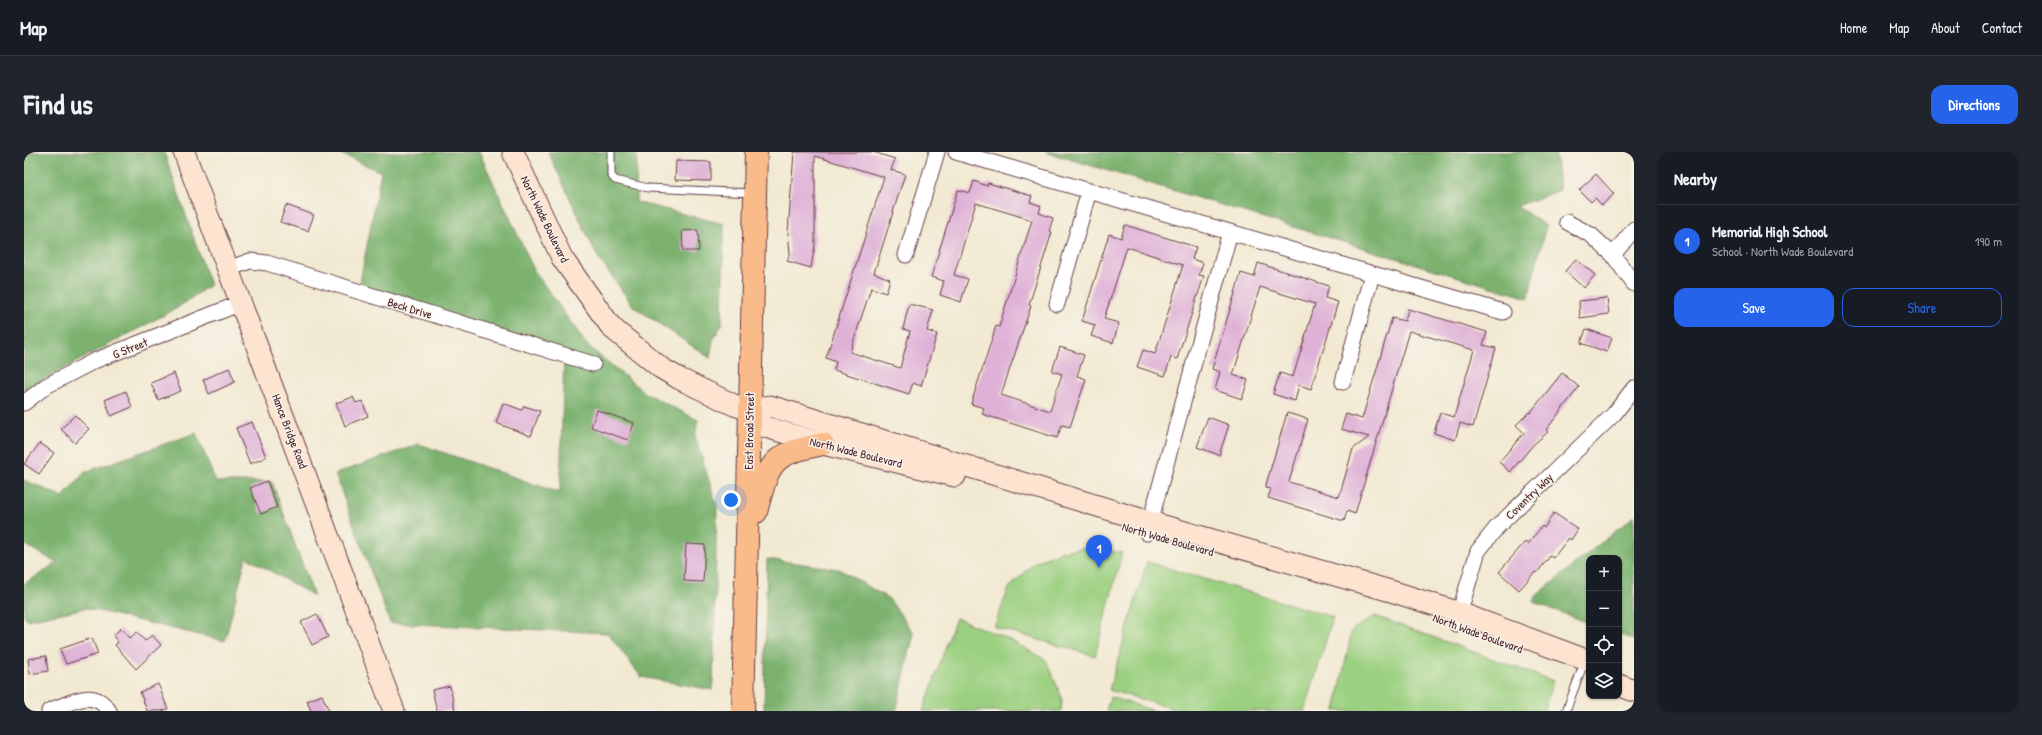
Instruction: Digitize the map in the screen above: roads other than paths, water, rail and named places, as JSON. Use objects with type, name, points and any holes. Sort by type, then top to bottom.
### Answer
[{"type":"main road","name":"Hance Bridge Road","points":[[184,152],[394,711]]},
{"type":"main road","name":"North Wade Boulevard","points":[[513,152],[562,258],[612,328],[661,368],[680,379],[734,405],[750,410],[770,406],[1148,527]]},
{"type":"main road","name":"East Broad Street","points":[[743,711],[756,152]]},
{"type":"main road","name":"North Wade Boulevard","points":[[750,410],[762,426],[823,444],[950,475],[1394,592],[1458,619],[1586,669]]},
{"type":"main road","points":[[747,544],[762,487],[767,474],[775,462],[785,454],[823,444]]},
{"type":"main road","points":[[1622,673],[1634,678]]},
{"type":"main road","points":[[1622,686],[1634,691]]},
{"type":"street","points":[[906,256],[937,152]]},
{"type":"street","points":[[956,152],[1503,312]]},
{"type":"street","points":[[1057,304],[1089,190]]},
{"type":"street","points":[[1567,222],[1591,236],[1613,256],[1634,284]]},
{"type":"street","points":[[1613,256],[1634,229]]},
{"type":"street","points":[[1148,527],[1230,232]]},
{"type":"street","name":"Beck Drive","points":[[228,269],[250,261],[267,264],[592,364]]},
{"type":"street","points":[[1343,382],[1372,274]]},
{"type":"street","name":"G Street","points":[[24,403],[46,386],[94,361],[241,303]]},
{"type":"street","name":"Coventry Way","points":[[1458,619],[1474,561],[1484,542],[1497,527],[1614,414],[1634,388]]},
{"type":"street","points":[[49,711],[89,697],[99,699],[109,711]]},
{"type":"lane","points":[[611,152],[611,175],[615,180],[648,188],[755,193]]},
{"type":"lane","points":[[1566,711],[1586,669]]},
{"type":"place","name":"Memorial High School","points":[[1099,568]]}]
